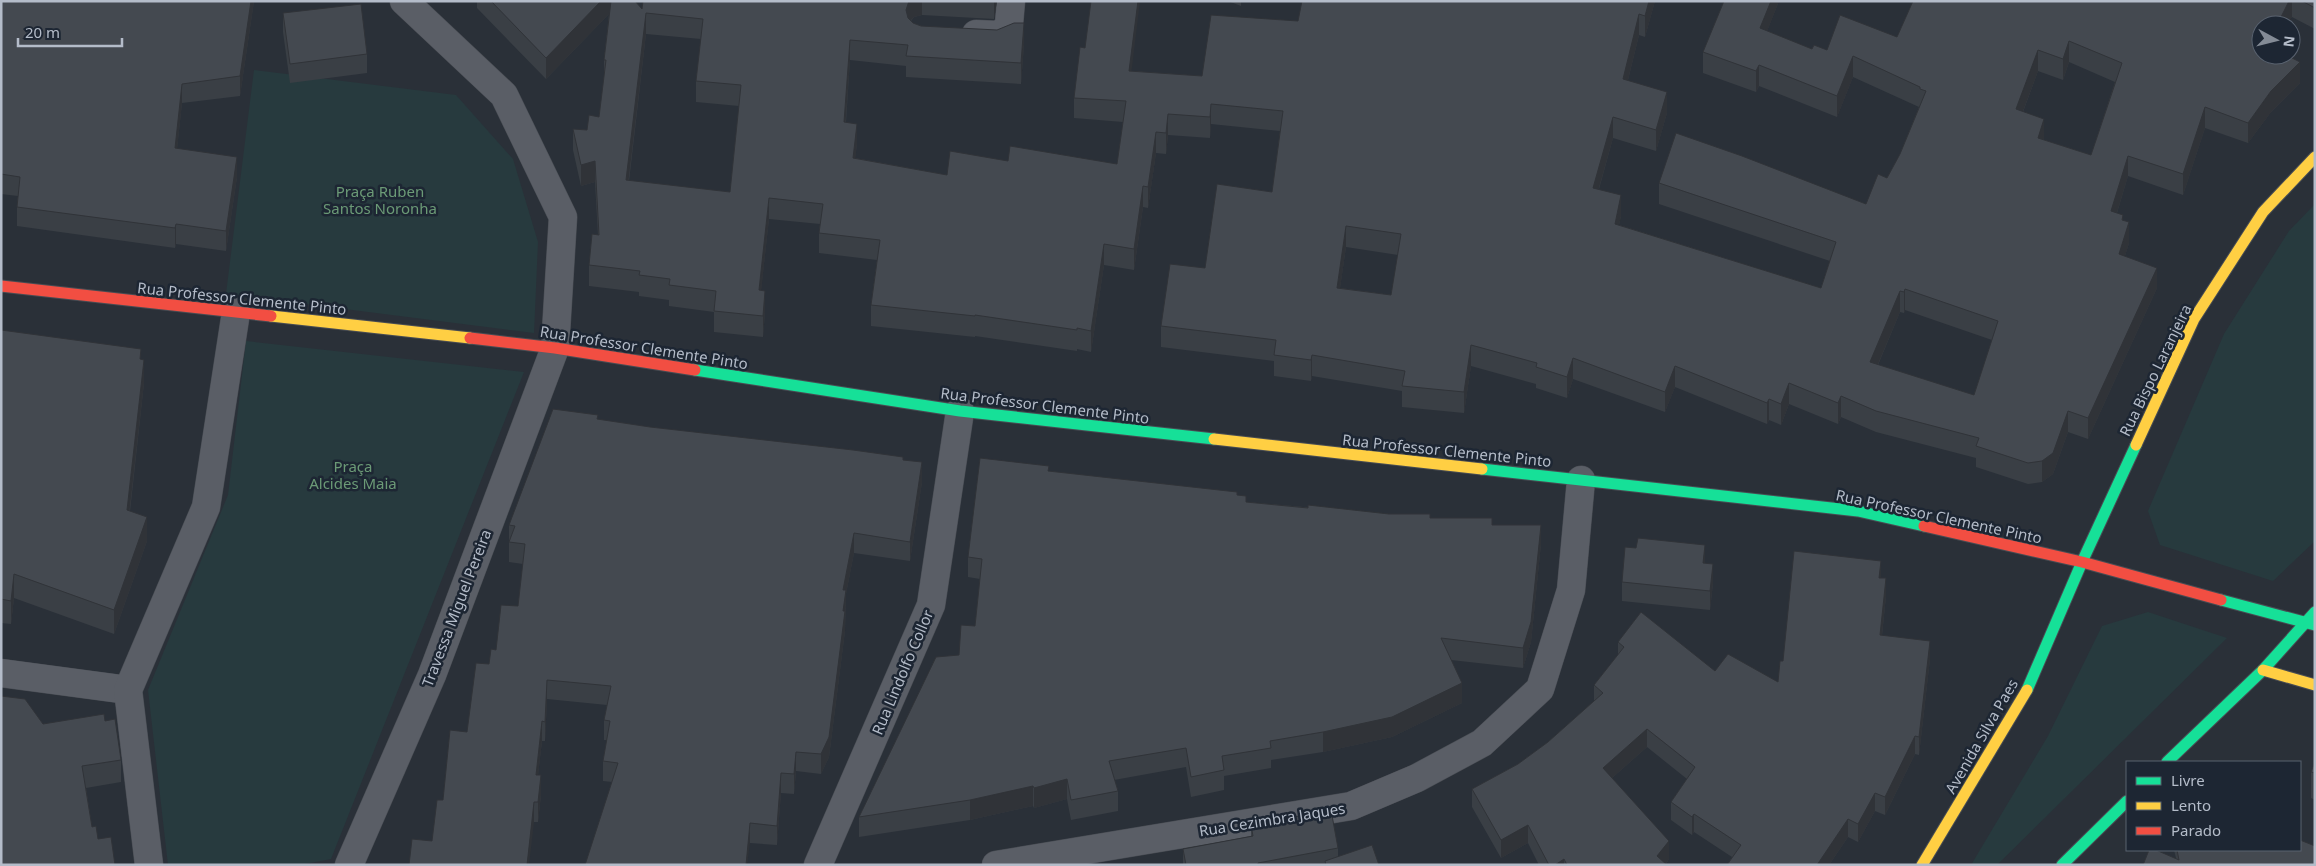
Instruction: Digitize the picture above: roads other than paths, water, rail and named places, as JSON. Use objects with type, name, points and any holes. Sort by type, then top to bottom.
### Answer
[{"type":"street","name":"Travessa Miguel Pereira","points":[[350,865],[432,675],[555,348],[563,217],[504,95],[404,1]]},
{"type":"street","points":[[951,32],[998,34],[1005,32],[1011,1]]},
{"type":"street","name":"Rua Bispo Laranjeira","points":[[2082,562],[2194,319],[2263,212],[2315,157]]},
{"type":"street","name":"Rua Professor Clemente Pinto","points":[[1,286],[555,348],[960,411],[1858,511],[2082,562],[2310,624]]},
{"type":"street","points":[[149,865],[128,690],[206,507],[236,312]]},
{"type":"street","name":"Rua Lindolfo Collor","points":[[818,865],[931,605],[960,411]]},
{"type":"street","name":"Rua Cezimbra Jaques","points":[[996,865],[1351,806],[1417,778],[1482,743],[1540,689],[1571,590],[1581,480]]},
{"type":"street","name":"Avenida Silva Paes","points":[[1922,865],[2022,701],[2082,562]]},
{"type":"street","points":[[2169,761],[2310,624],[2315,612]]},
{"type":"street","points":[[2262,670],[2315,684]]},
{"type":"street","points":[[1,673],[128,690]]},
{"type":"street","points":[[2062,865],[2126,803]]},
{"type":"park label","name":"Praça Ruben Santos Noronha","points":[[380,200]]},
{"type":"park label","name":"Praça Alcides Maia","points":[[353,474]]}]
